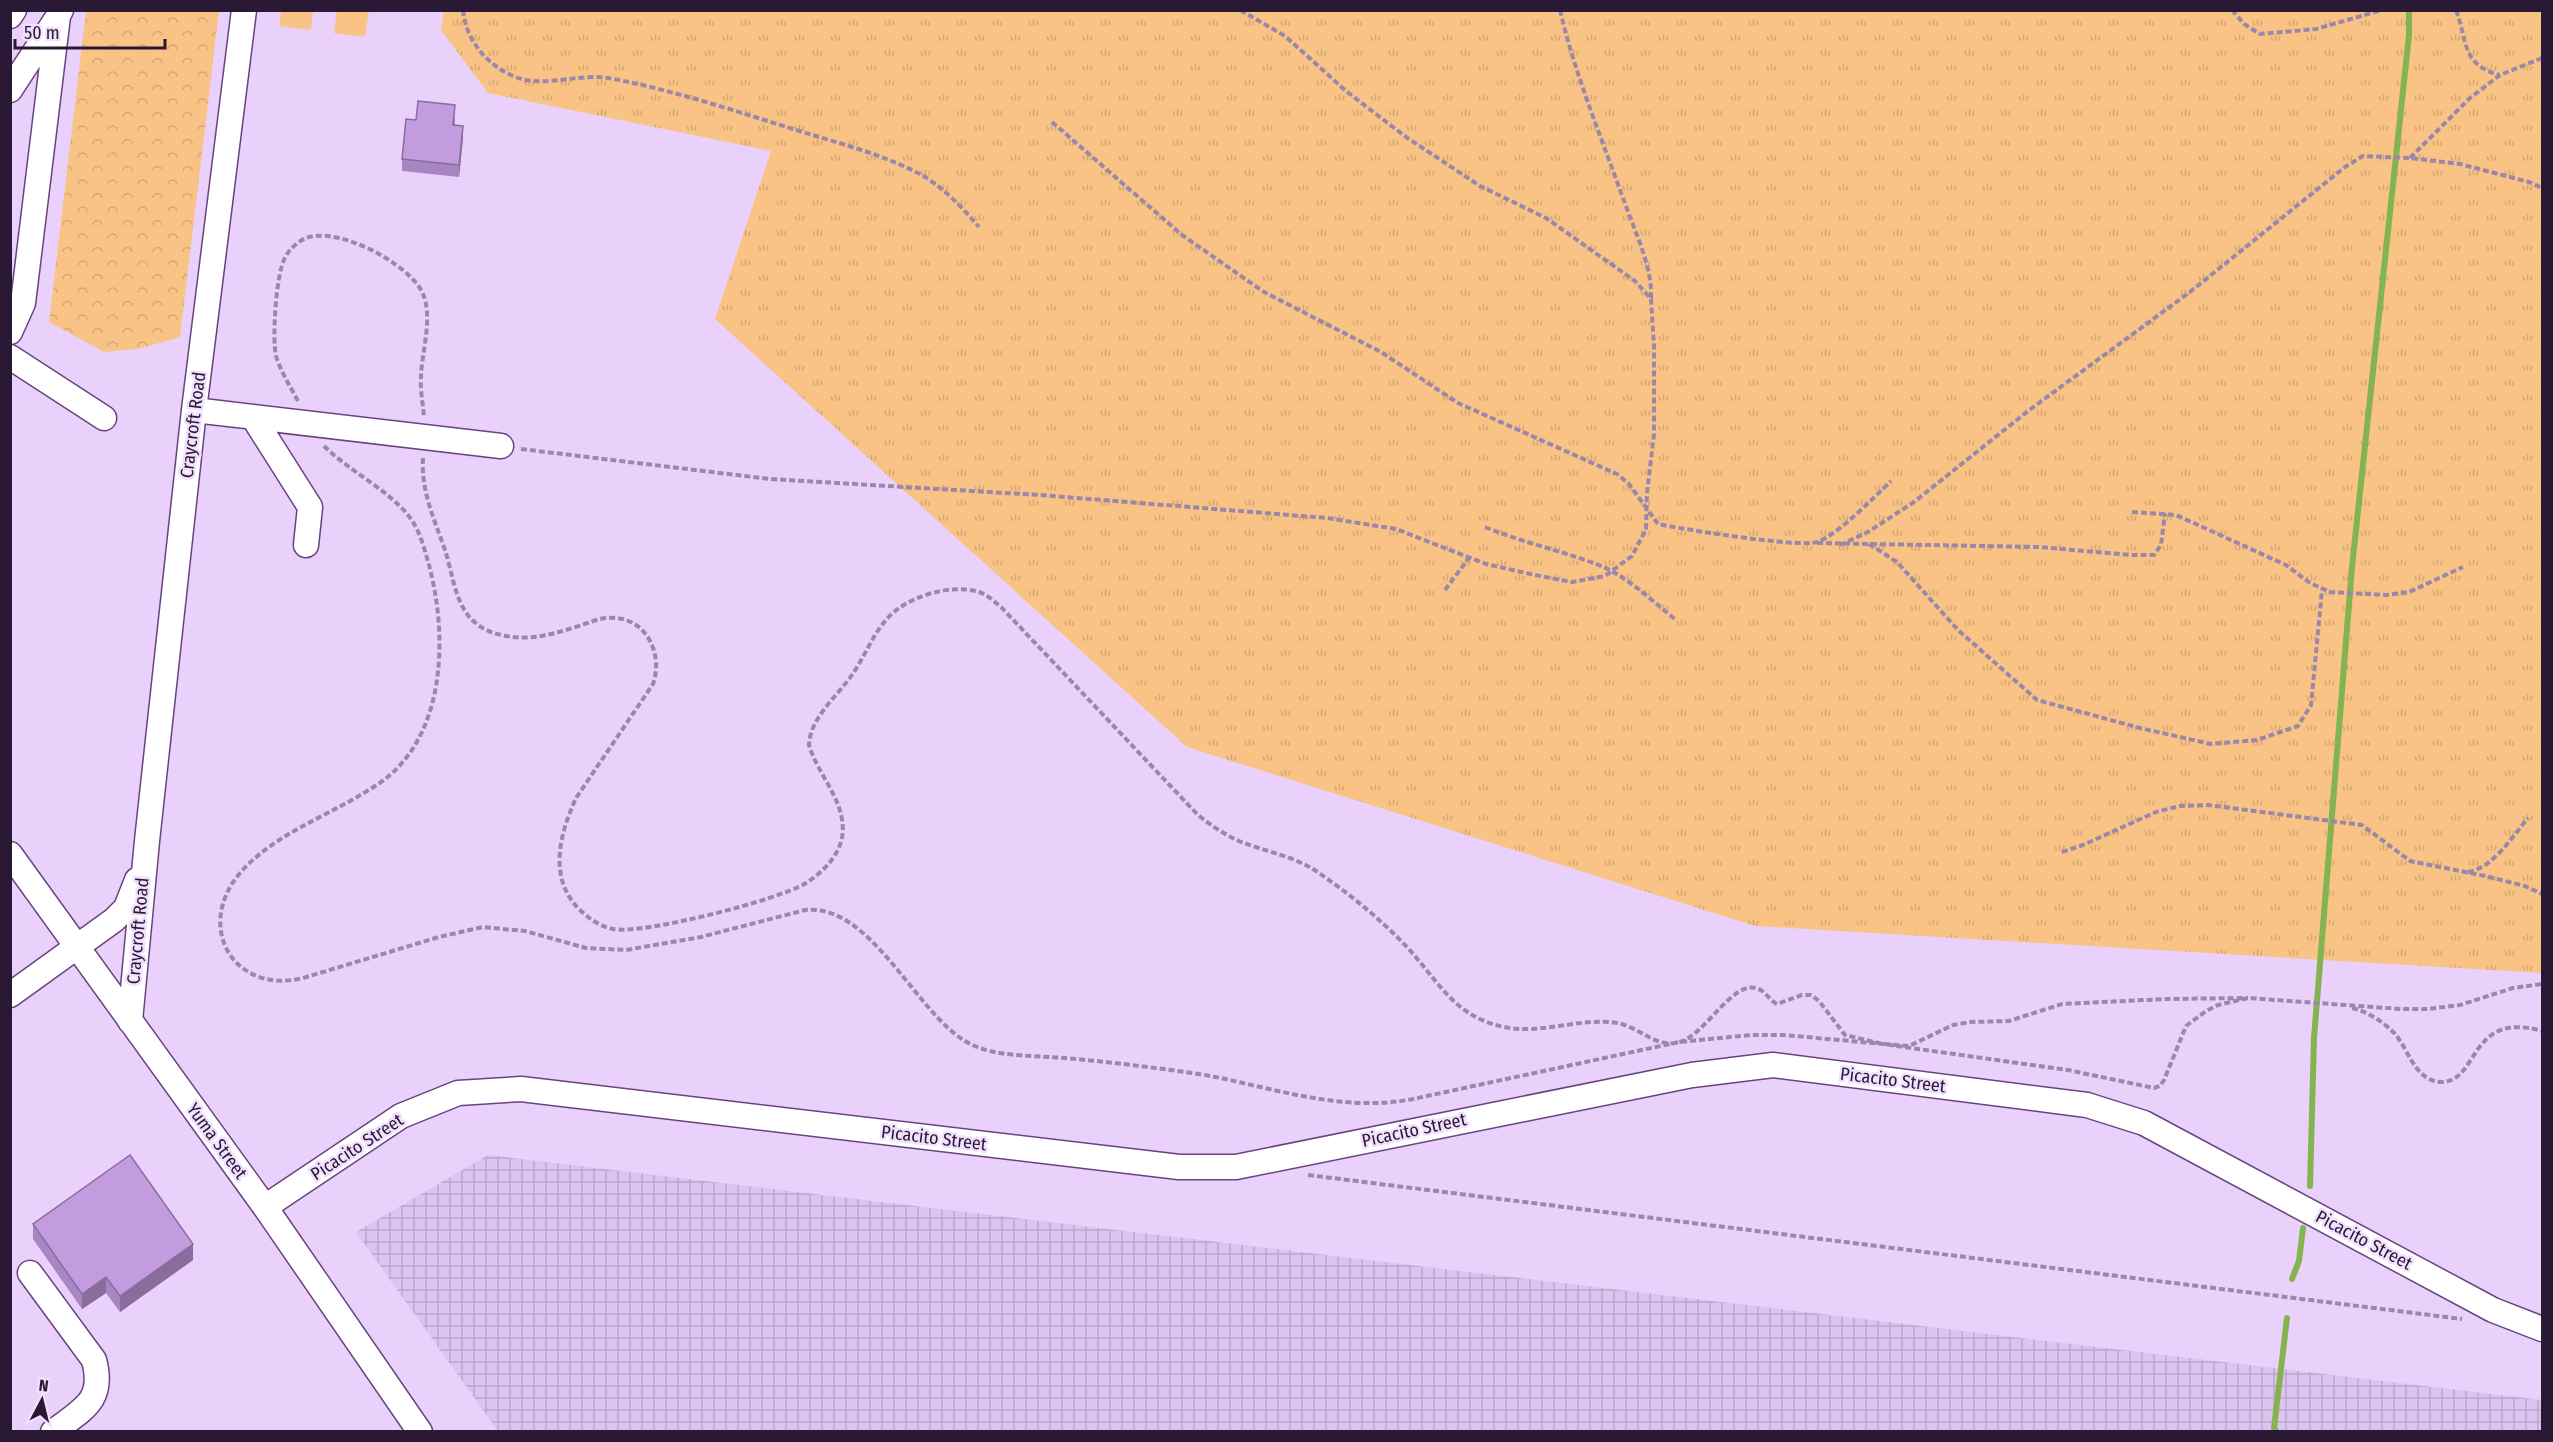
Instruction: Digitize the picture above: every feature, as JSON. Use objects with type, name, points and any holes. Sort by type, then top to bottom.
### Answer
[{"type":"street","points":[[10,15],[14,10]]},
{"type":"street","name":"Craycroft Road","points":[[130,1021],[147,841],[194,410],[244,10]]},
{"type":"street","points":[[10,90],[59,13]]},
{"type":"street","points":[[10,332],[23,303],[59,13]]},
{"type":"street","points":[[10,357],[104,418]]},
{"type":"street","points":[[194,410],[501,446]]},
{"type":"street","points":[[253,417],[310,507],[306,545]]},
{"type":"street","name":"Craycroft Road","points":[[10,995],[114,920],[126,908],[138,877],[147,841]]},
{"type":"street","name":"Yuma Street","points":[[10,854],[265,1207],[420,1431]]},
{"type":"street","name":"Picacito Street","points":[[265,1207],[401,1116],[458,1093],[521,1089],[1179,1167],[1236,1167],[1692,1075],[1773,1065],[2087,1105],[2144,1123],[2493,1310],[2542,1329]]},
{"type":"street","points":[[30,1273],[94,1360],[98,1375],[98,1389],[93,1398],[53,1431]]},
{"type":"path","points":[[463,10],[468,31],[476,46],[491,63],[514,77],[542,81],[579,76],[607,78],[653,88],[832,141],[920,174],[963,209],[979,227]]},
{"type":"path","points":[[1240,10],[1284,36],[1346,91],[1406,137],[1480,186],[1546,218],[1635,281],[1651,299]]},
{"type":"path","points":[[501,446],[770,479],[1040,495],[1327,518],[1396,529],[1486,564],[1572,582],[1605,576],[1632,556],[1646,529],[1654,434],[1652,286],[1635,229],[1579,73],[1560,10]]},
{"type":"path","points":[[2232,10],[2244,24],[2260,34],[2316,29],[2382,10]]},
{"type":"path","points":[[2457,10],[2470,58],[2478,66],[2500,75]]},
{"type":"path","points":[[2408,158],[2470,98],[2500,75],[2542,58]]},
{"type":"path","points":[[1052,122],[1182,235],[1264,292],[1380,352],[1458,403],[1617,474],[1629,484],[1658,524],[1770,540],[1839,545],[2038,547],[2154,555],[2161,545],[2165,513]]},
{"type":"path","points":[[1839,545],[1868,532],[1914,502],[2028,411],[2190,292],[2344,167],[2363,156],[2460,164],[2529,182],[2542,188]]},
{"type":"path","points":[[2248,998],[2212,1008],[2189,1023],[2184,1029],[2164,1080],[2154,1088],[2068,1070],[1883,1044],[1845,1035],[1819,1001],[1811,995],[1802,995],[1784,1004],[1777,1004],[1764,992],[1754,988],[1735,994],[1700,1030],[1679,1042],[1413,1099],[1378,1103],[1291,1094],[1232,1080],[1171,1070],[1001,1053],[977,1047],[954,1034],[864,935],[842,918],[814,909],[701,937],[626,950],[586,948],[525,932],[483,927],[439,937],[290,982],[266,981],[255,977],[237,964],[219,930],[221,908],[231,886],[245,868],[262,853],[380,783],[402,765],[422,734],[432,706],[437,677],[439,634],[437,596],[417,529],[401,507],[324,447],[280,366],[275,347],[274,329],[280,271],[287,254],[305,238],[326,236],[364,248],[391,260],[411,278],[421,291],[426,312],[421,377],[425,438],[423,474],[427,503],[449,562],[460,602],[471,619],[482,628],[527,638],[555,634],[602,618],[617,618],[640,628],[654,648],[657,669],[652,684],[576,798],[568,815],[560,843],[560,872],[567,895],[583,914],[602,926],[614,929],[639,929],[758,902],[792,891],[819,874],[835,855],[842,836],[842,824],[837,803],[809,745],[815,724],[856,670],[889,616],[906,605],[929,595],[949,590],[970,590],[984,594],[1002,608],[1197,814],[1234,838],[1297,860],[1319,873],[1402,942],[1433,981],[1463,1010],[1479,1019],[1504,1027],[1522,1029],[1604,1022],[1634,1027],[1657,1042],[1679,1042],[1769,1035],[1883,1044],[1913,1045],[1953,1025],[2009,1021],[2062,1004],[2248,998],[2401,1009],[2445,1007],[2513,988],[2542,984]]},
{"type":"path","points":[[1816,543],[1840,526],[1891,481]]},
{"type":"path","points":[[2132,512],[2176,515],[2276,561],[2322,590],[2330,592],[2387,595],[2409,591],[2463,567]]},
{"type":"path","points":[[1485,527],[1597,564],[1622,578],[1676,620]]},
{"type":"path","points":[[1869,544],[1897,562],[1958,630],[2037,700],[2140,728],[2211,744],[2257,740],[2298,726],[2311,705],[2322,590]]},
{"type":"path","points":[[1445,590],[1469,558]]},
{"type":"path","points":[[2062,852],[2156,812],[2180,806],[2208,805],[2362,825],[2410,861],[2525,886],[2542,894]]},
{"type":"path","points":[[2464,873],[2479,870],[2490,862],[2528,818]]},
{"type":"path","points":[[2336,1005],[2361,1011],[2387,1027],[2397,1037],[2422,1074],[2439,1082],[2452,1079],[2459,1074],[2486,1040],[2498,1030],[2520,1026],[2542,1031]]},
{"type":"path","points":[[1307,1175],[2468,1319]]},
{"type":"shaded area","points":[[488,1155],[2542,1400],[2542,1431],[498,1431],[356,1232]]},
{"type":"green space","points":[[337,10],[369,11],[365,37],[334,33]]},
{"type":"green space","points":[[444,10],[2542,11],[2542,973],[1755,926],[1187,747],[715,319],[771,151],[488,93],[441,30]]},
{"type":"green space","points":[[86,11],[219,11],[180,337],[138,349],[104,352],[49,322]]},
{"type":"green space","points":[[281,11],[313,11],[311,30],[279,26]]},
{"type":"building","points":[[418,101],[455,105],[453,125],[463,126],[459,165],[402,159],[406,119],[416,120]]},
{"type":"building","points":[[130,1155],[193,1244],[120,1296],[106,1277],[82,1294],[33,1224]]},
{"type":"waterway","points":[[2310,1186],[2314,1038],[2352,567],[2409,35],[2409,10]]},
{"type":"waterway","points":[[2292,1279],[2299,1261],[2303,1228]]},
{"type":"waterway","points":[[2277,1432],[2274,1428],[2287,1318]]}]
